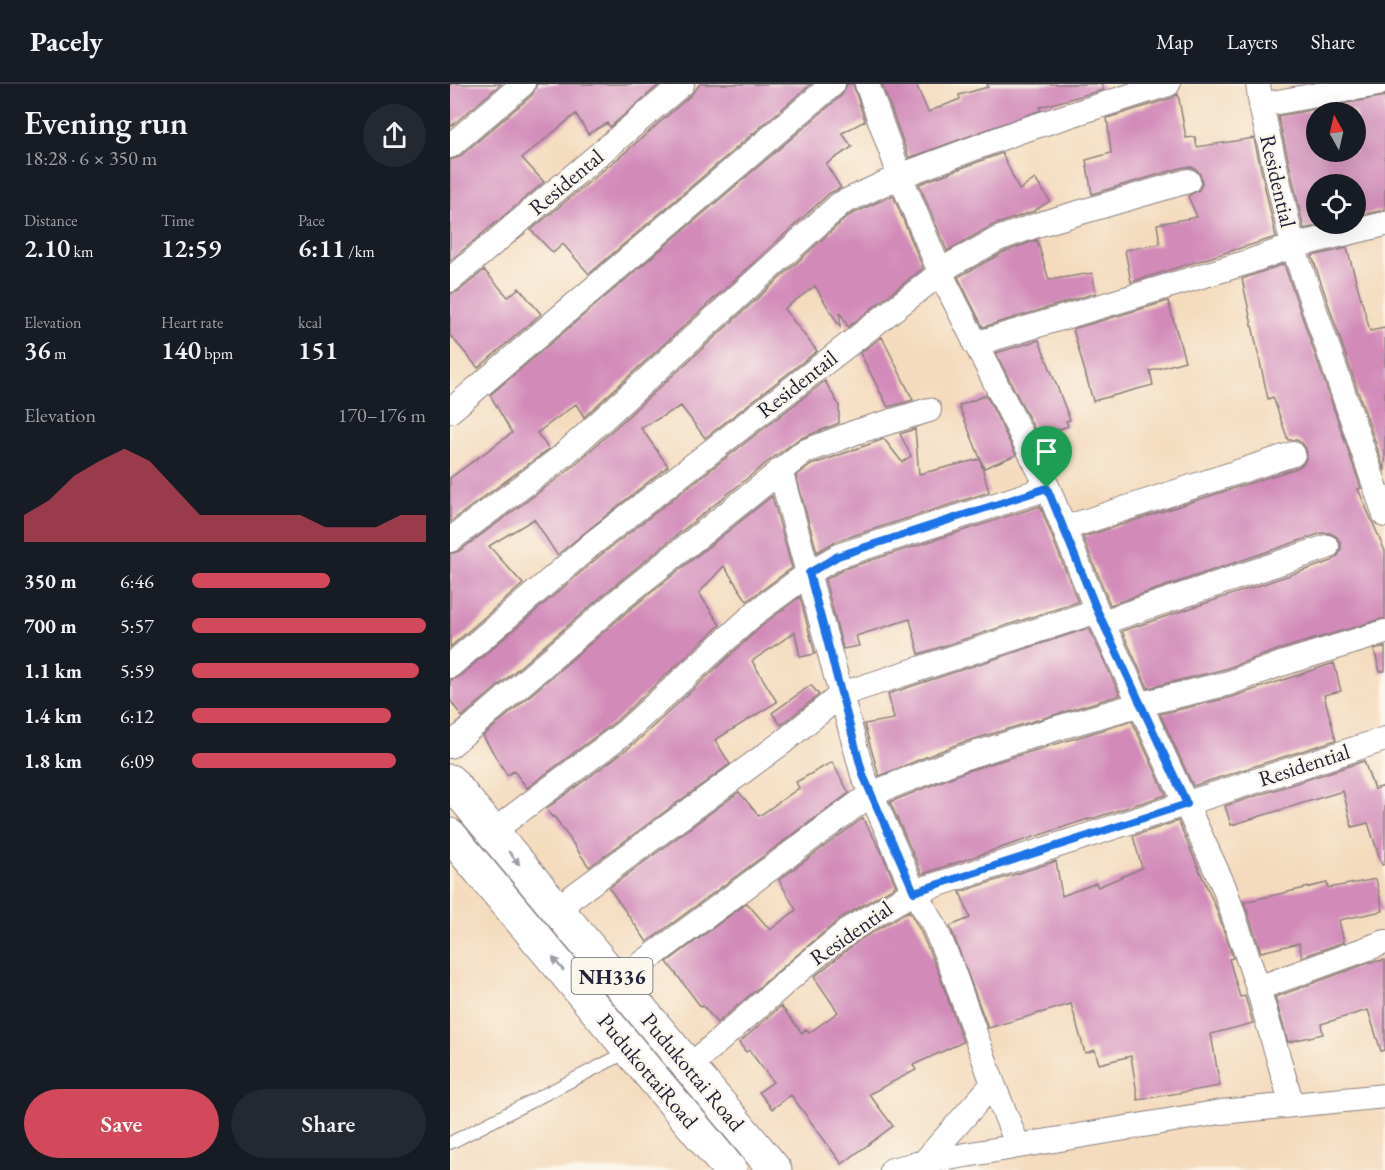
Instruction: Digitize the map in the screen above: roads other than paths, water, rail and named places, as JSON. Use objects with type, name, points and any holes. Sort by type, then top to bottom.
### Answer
[{"type":"highway","name":"Pudukottai Road","points":[[450,781],[775,1170]]},
{"type":"highway","name":"PudukottaiRoad","points":[[458,849],[730,1170]]},
{"type":"street","points":[[450,146],[523,84]]},
{"type":"street","name":"Residental","points":[[450,280],[682,84]]},
{"type":"street","points":[[450,411],[833,84]]},
{"type":"street","points":[[867,84],[900,176],[941,274],[1047,488],[1100,616],[1224,887],[1258,988],[1292,1105]]},
{"type":"street","points":[[450,540],[559,459],[840,204],[900,176],[1020,131],[1168,84]]},
{"type":"street","points":[[1260,95],[1378,84]]},
{"type":"street","name":"Residential","points":[[1260,95],[1293,246],[1385,516]]},
{"type":"street","name":"Residentail","points":[[450,666],[593,543],[952,264],[998,238],[1188,182]]},
{"type":"street","points":[[975,344],[1245,263],[1293,246],[1385,224]]},
{"type":"street","points":[[450,746],[619,600],[804,452],[856,432],[929,410]]},
{"type":"street","points":[[1065,528],[1293,454]]},
{"type":"street","points":[[780,470],[863,775],[914,892],[933,922],[1018,1146]]},
{"type":"street","points":[[492,832],[625,732],[756,612],[809,573],[838,556],[1047,488]]},
{"type":"street","points":[[556,909],[783,742],[842,694],[1327,547]]},
{"type":"street","points":[[617,982],[871,794],[962,758],[1141,704],[1229,683],[1281,664],[1385,632]]},
{"type":"street","name":"Residential","points":[[689,1067],[851,928],[914,892],[1385,739]]},
{"type":"street","points":[[1258,988],[1385,942]]},
{"type":"street","points":[[924,1162],[993,1084]]},
{"type":"street","points":[[898,1169],[924,1162],[1221,1112],[1385,1096]]},
{"type":"lane","points":[[450,1143],[630,1051]]}]
